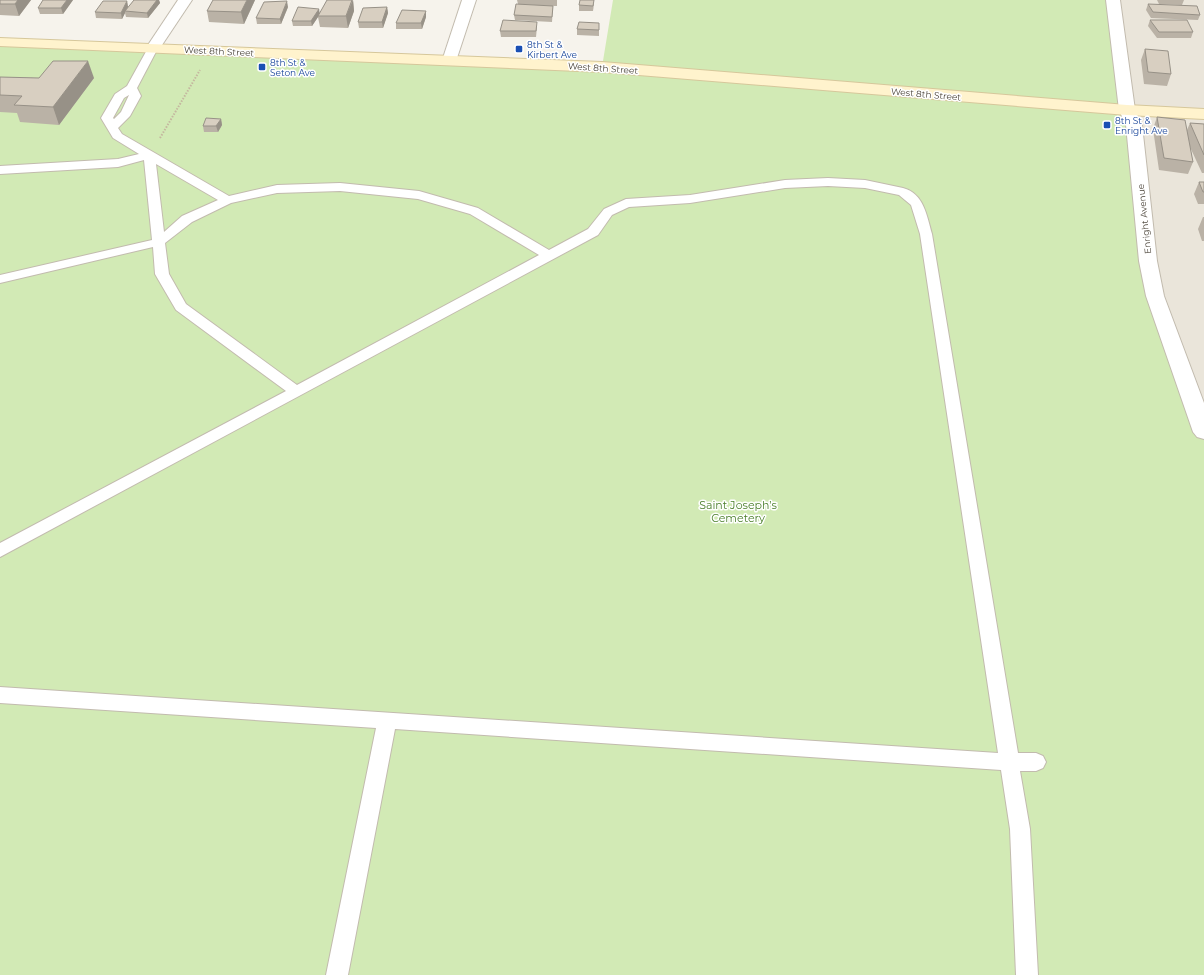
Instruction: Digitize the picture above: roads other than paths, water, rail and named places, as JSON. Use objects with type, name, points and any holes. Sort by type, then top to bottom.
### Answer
[{"type":"street","points":[[153,48],[185,0]]},
{"type":"street","points":[[449,61],[469,0]]},
{"type":"street","name":"Enright Avenue","points":[[1113,0],[1125,98],[1134,125],[1148,261],[1155,296],[1204,432]]},
{"type":"street","name":"West 8th Street","points":[[0,42],[602,67],[1128,110],[1204,114]]},
{"type":"lane","points":[[153,48],[131,88],[135,96],[126,114],[112,127],[117,136],[227,200]]},
{"type":"lane","points":[[0,170],[118,163],[150,155]]},
{"type":"lane","points":[[150,155],[162,274],[181,307],[296,391]]},
{"type":"lane","points":[[0,551],[593,232],[608,212],[626,203],[690,199],[785,184],[828,182],[865,184],[903,192],[917,204],[928,242],[1020,829],[1027,975]]},
{"type":"lane","points":[[0,279],[159,242],[187,219],[227,200],[277,189],[340,187],[419,195],[474,211],[548,255]]},
{"type":"lane","points":[[0,695],[1009,762],[1036,762]]},
{"type":"lane","points":[[337,975],[387,721]]},
{"type":"place","name":"8th St & Kirbert Ave","points":[[519,49]]},
{"type":"place","name":"8th St & Seton Ave","points":[[262,67]]},
{"type":"place","name":"8th St & Enright Ave","points":[[1107,125]]},
{"type":"park label","name":"Saint Joseph’s Cemetery","points":[[738,511]]}]
